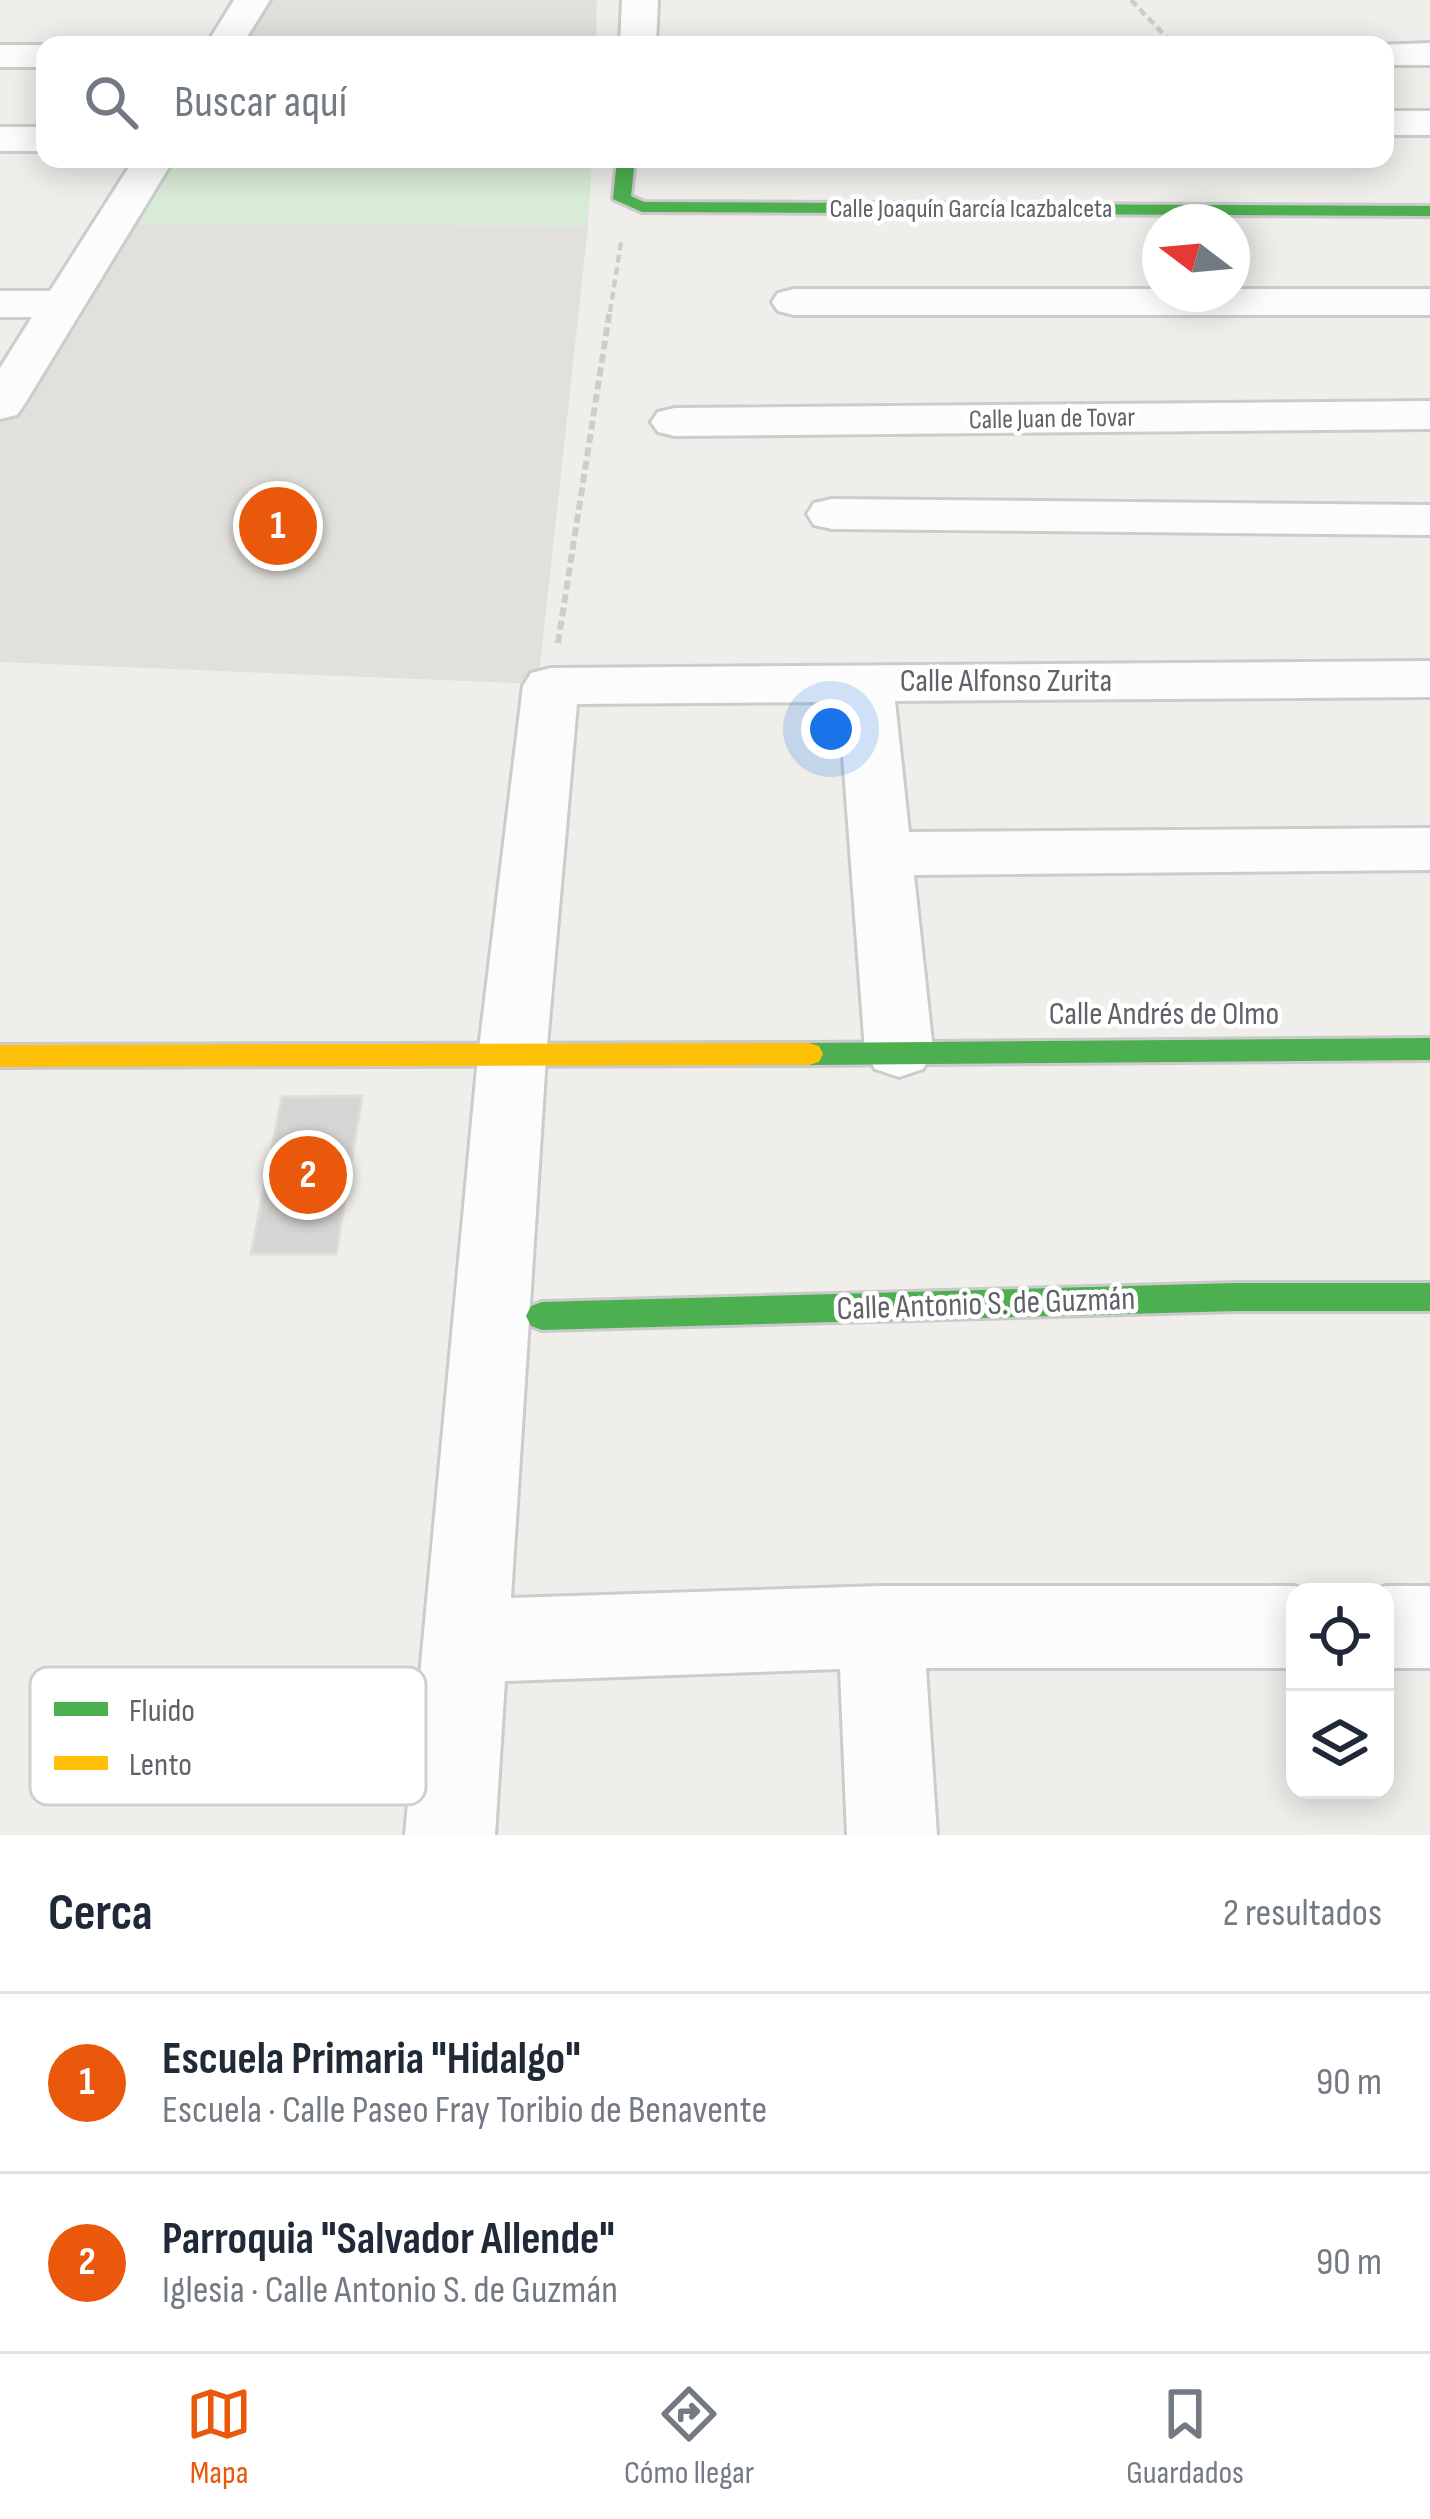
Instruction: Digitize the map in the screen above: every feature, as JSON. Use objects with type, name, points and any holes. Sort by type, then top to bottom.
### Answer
[{"type":"street","points":[[230,36],[252,0]]},
{"type":"street","points":[[638,36],[640,0]]},
{"type":"street","points":[[1394,54],[1430,54]]},
{"type":"street","points":[[0,56],[36,56]]},
{"type":"street","points":[[1394,123],[1430,123]]},
{"type":"street","points":[[0,139],[36,139]]},
{"type":"street","points":[[0,405],[148,168]]},
{"type":"street","points":[[625,168],[622,194],[627,204]]},
{"type":"street","name":"Calle Joaquín García Icazbalceta","points":[[627,204],[1430,211]]},
{"type":"street","points":[[794,302],[1430,302]]},
{"type":"street","points":[[0,304],[64,304]]},
{"type":"street","name":"Calle Juan de Tovar","points":[[675,422],[1430,415]]},
{"type":"street","points":[[832,514],[1430,520]]},
{"type":"street","name":"Calle Alfonso Zurita","points":[[567,685],[1430,679]]},
{"type":"street","points":[[865,681],[898,1051]]},
{"type":"street","points":[[450,1835],[484,1640],[512,1057],[567,685]]},
{"type":"street","points":[[881,854],[1430,849]]},
{"type":"street","name":"Calle Andrés de Olmo","points":[[0,1056],[512,1057],[1430,1048]]},
{"type":"street","name":"Calle Antonio S. de Guzmán","points":[[542,1316],[1237,1297],[1430,1297]]},
{"type":"street","points":[[484,1640],[881,1627],[1286,1627]]},
{"type":"street","points":[[881,1627],[892,1835]]},
{"type":"street","points":[[1394,1627],[1430,1627]]},
{"type":"path","points":[[1131,0],[1165,36]]},
{"type":"path","points":[[567,685],[627,204]]},
{"type":"shaded area","points":[[254,0],[597,0],[596,36],[231,36]]},
{"type":"shaded area","points":[[113,223],[588,226],[538,684],[0,662],[0,390]]},
{"type":"green space","points":[[146,168],[591,168],[588,226],[113,223]]},
{"type":"building","points":[[362,1096],[336,1254],[251,1254],[282,1097]]},
{"type":"traffic: fast","points":[[625,168],[622,199],[642,207],[1430,211]]},
{"type":"traffic: fast","points":[[809,1054],[1430,1049]]},
{"type":"traffic: fast","points":[[542,1316],[1237,1297],[1430,1297]]},
{"type":"traffic: slow","points":[[0,1056],[809,1054]]},
{"type":"place","name":"Escuela Primaria \"Hidalgo\"","points":[[278,526]]},
{"type":"place","name":"Parroquia \"Salvador Allende\"","points":[[308,1175]]}]
